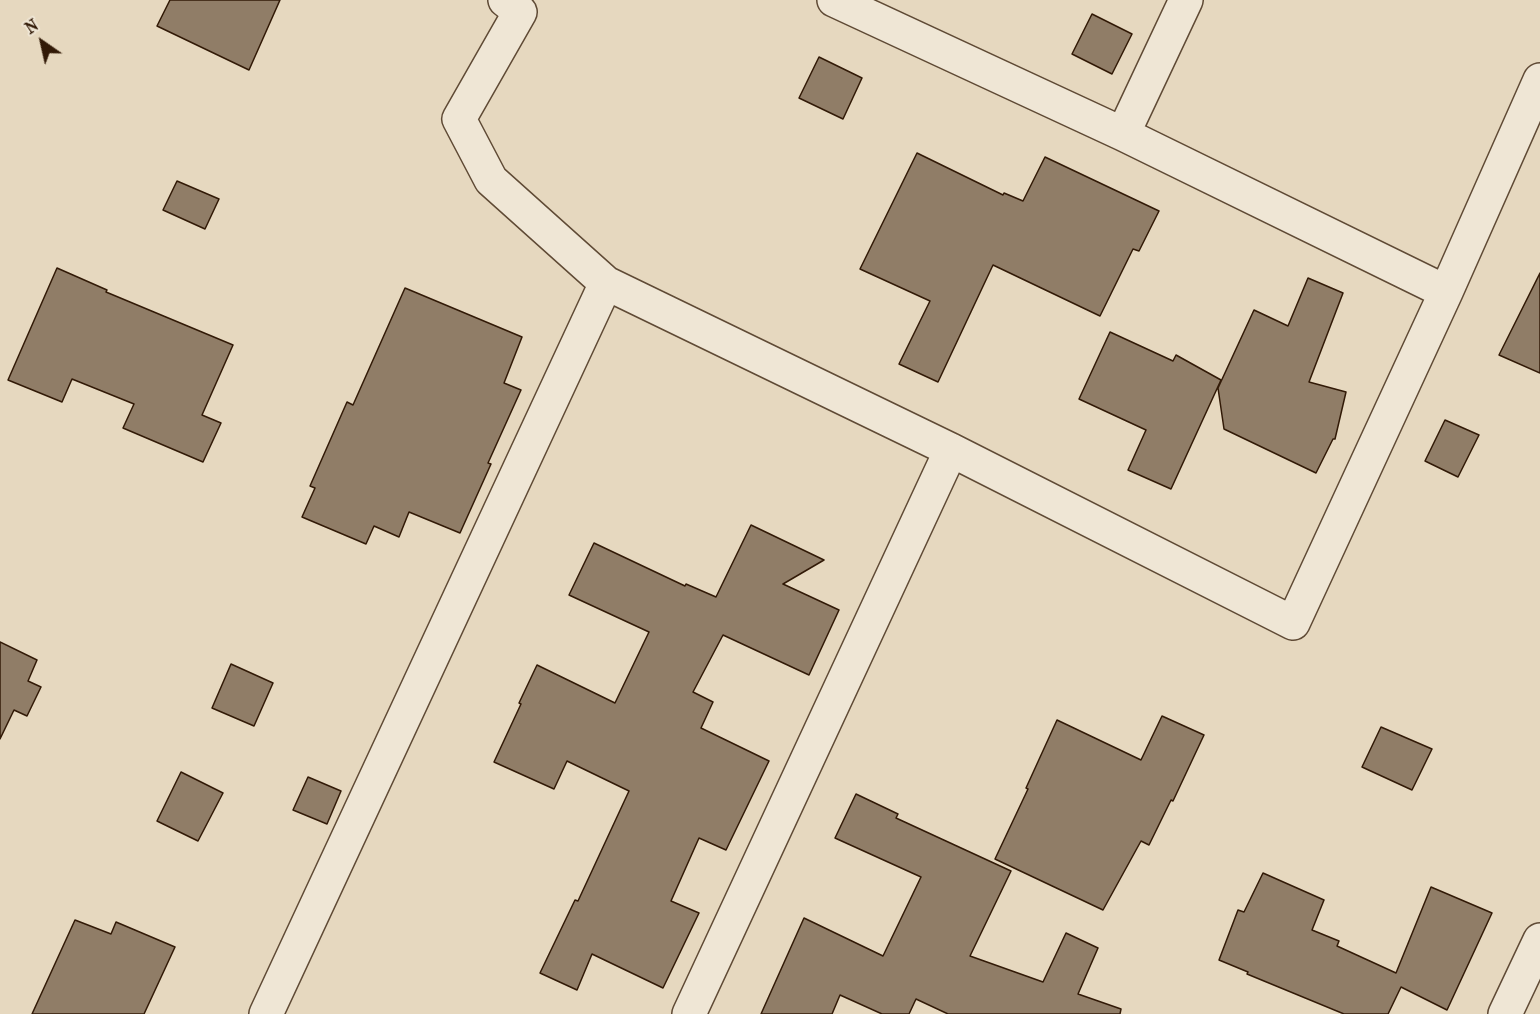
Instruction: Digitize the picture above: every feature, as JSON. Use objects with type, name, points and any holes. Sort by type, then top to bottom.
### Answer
[{"type":"street","points":[[834,0],[1123,134],[1446,292]]},
{"type":"street","points":[[1123,134],[1186,0]]},
{"type":"street","points":[[520,4],[459,119],[491,180],[606,284],[951,450],[1293,623],[1446,292],[1540,80]]},
{"type":"street","points":[[266,1014],[606,284]]},
{"type":"street","points":[[689,1014],[951,450]]},
{"type":"street","points":[[1505,1014],[1540,940]]},
{"type":"building","points":[[170,0],[280,0],[249,70],[157,26]]},
{"type":"building","points":[[1092,14],[1132,34],[1112,74],[1072,54]]},
{"type":"building","points":[[819,57],[862,78],[843,119],[799,98]]},
{"type":"building","points":[[917,153],[1003,195],[1004,193],[1023,201],[1045,157],[1159,211],[1139,251],[1133,249],[1100,316],[993,265],[938,382],[899,364],[930,301],[860,269]]},
{"type":"building","points":[[177,181],[219,199],[205,229],[163,210]]},
{"type":"building","points":[[57,268],[107,290],[106,292],[233,345],[202,415],[221,423],[203,462],[123,428],[134,404],[72,379],[62,402],[8,380]]},
{"type":"building","points":[[1540,273],[1540,373],[1499,355]]},
{"type":"building","points":[[1308,278],[1343,293],[1309,382],[1346,392],[1335,439],[1316,473],[1224,429],[1218,388],[1254,310],[1288,326]]},
{"type":"building","points":[[405,288],[522,337],[504,383],[521,390],[460,533],[409,512],[399,537],[374,526],[366,544],[302,517],[315,488],[310,486],[347,402],[353,405]]},
{"type":"building","points":[[1110,332],[1173,361],[1176,355],[1221,380],[1171,489],[1128,470],[1146,430],[1079,399]]},
{"type":"building","points":[[1445,420],[1479,435],[1458,477],[1425,461]]},
{"type":"building","points":[[751,525],[824,560],[783,584],[839,610],[809,675],[723,635],[693,692],[713,702],[701,728],[769,761],[726,850],[699,838],[671,901],[699,913],[663,988],[592,954],[577,990],[540,973],[575,900],[578,901],[629,791],[567,761],[554,789],[494,762],[537,665],[615,703],[649,632],[569,595],[594,543],[685,586],[686,584],[716,597]]},
{"type":"building","points":[[0,642],[37,660],[28,681],[41,687],[27,716],[14,710],[0,739]]},
{"type":"building","points":[[231,664],[273,683],[254,726],[212,708]]},
{"type":"building","points":[[1162,716],[1204,735],[1149,845],[1141,841],[1103,910],[995,859],[1057,720],[1141,760]]},
{"type":"building","points":[[1381,727],[1432,749],[1412,790],[1362,767]]},
{"type":"building","points":[[181,772],[223,793],[198,841],[157,821]]},
{"type":"building","points":[[308,777],[341,791],[327,824],[293,810]]},
{"type":"building","points":[[856,794],[898,814],[896,818],[1011,871],[970,956],[1043,982],[1066,933],[1098,948],[1078,994],[1121,1009],[1120,1014],[948,1014],[916,999],[909,1014],[882,1014],[840,995],[832,1014],[761,1014],[804,918],[883,956],[921,877],[835,838]]},
{"type":"building","points":[[1263,873],[1324,900],[1312,930],[1339,941],[1337,946],[1396,973],[1431,887],[1492,913],[1447,1010],[1401,987],[1388,1014],[1344,1014],[1219,960],[1238,910],[1244,912]]},
{"type":"building","points":[[75,920],[111,934],[116,922],[175,947],[144,1014],[32,1014]]}]
